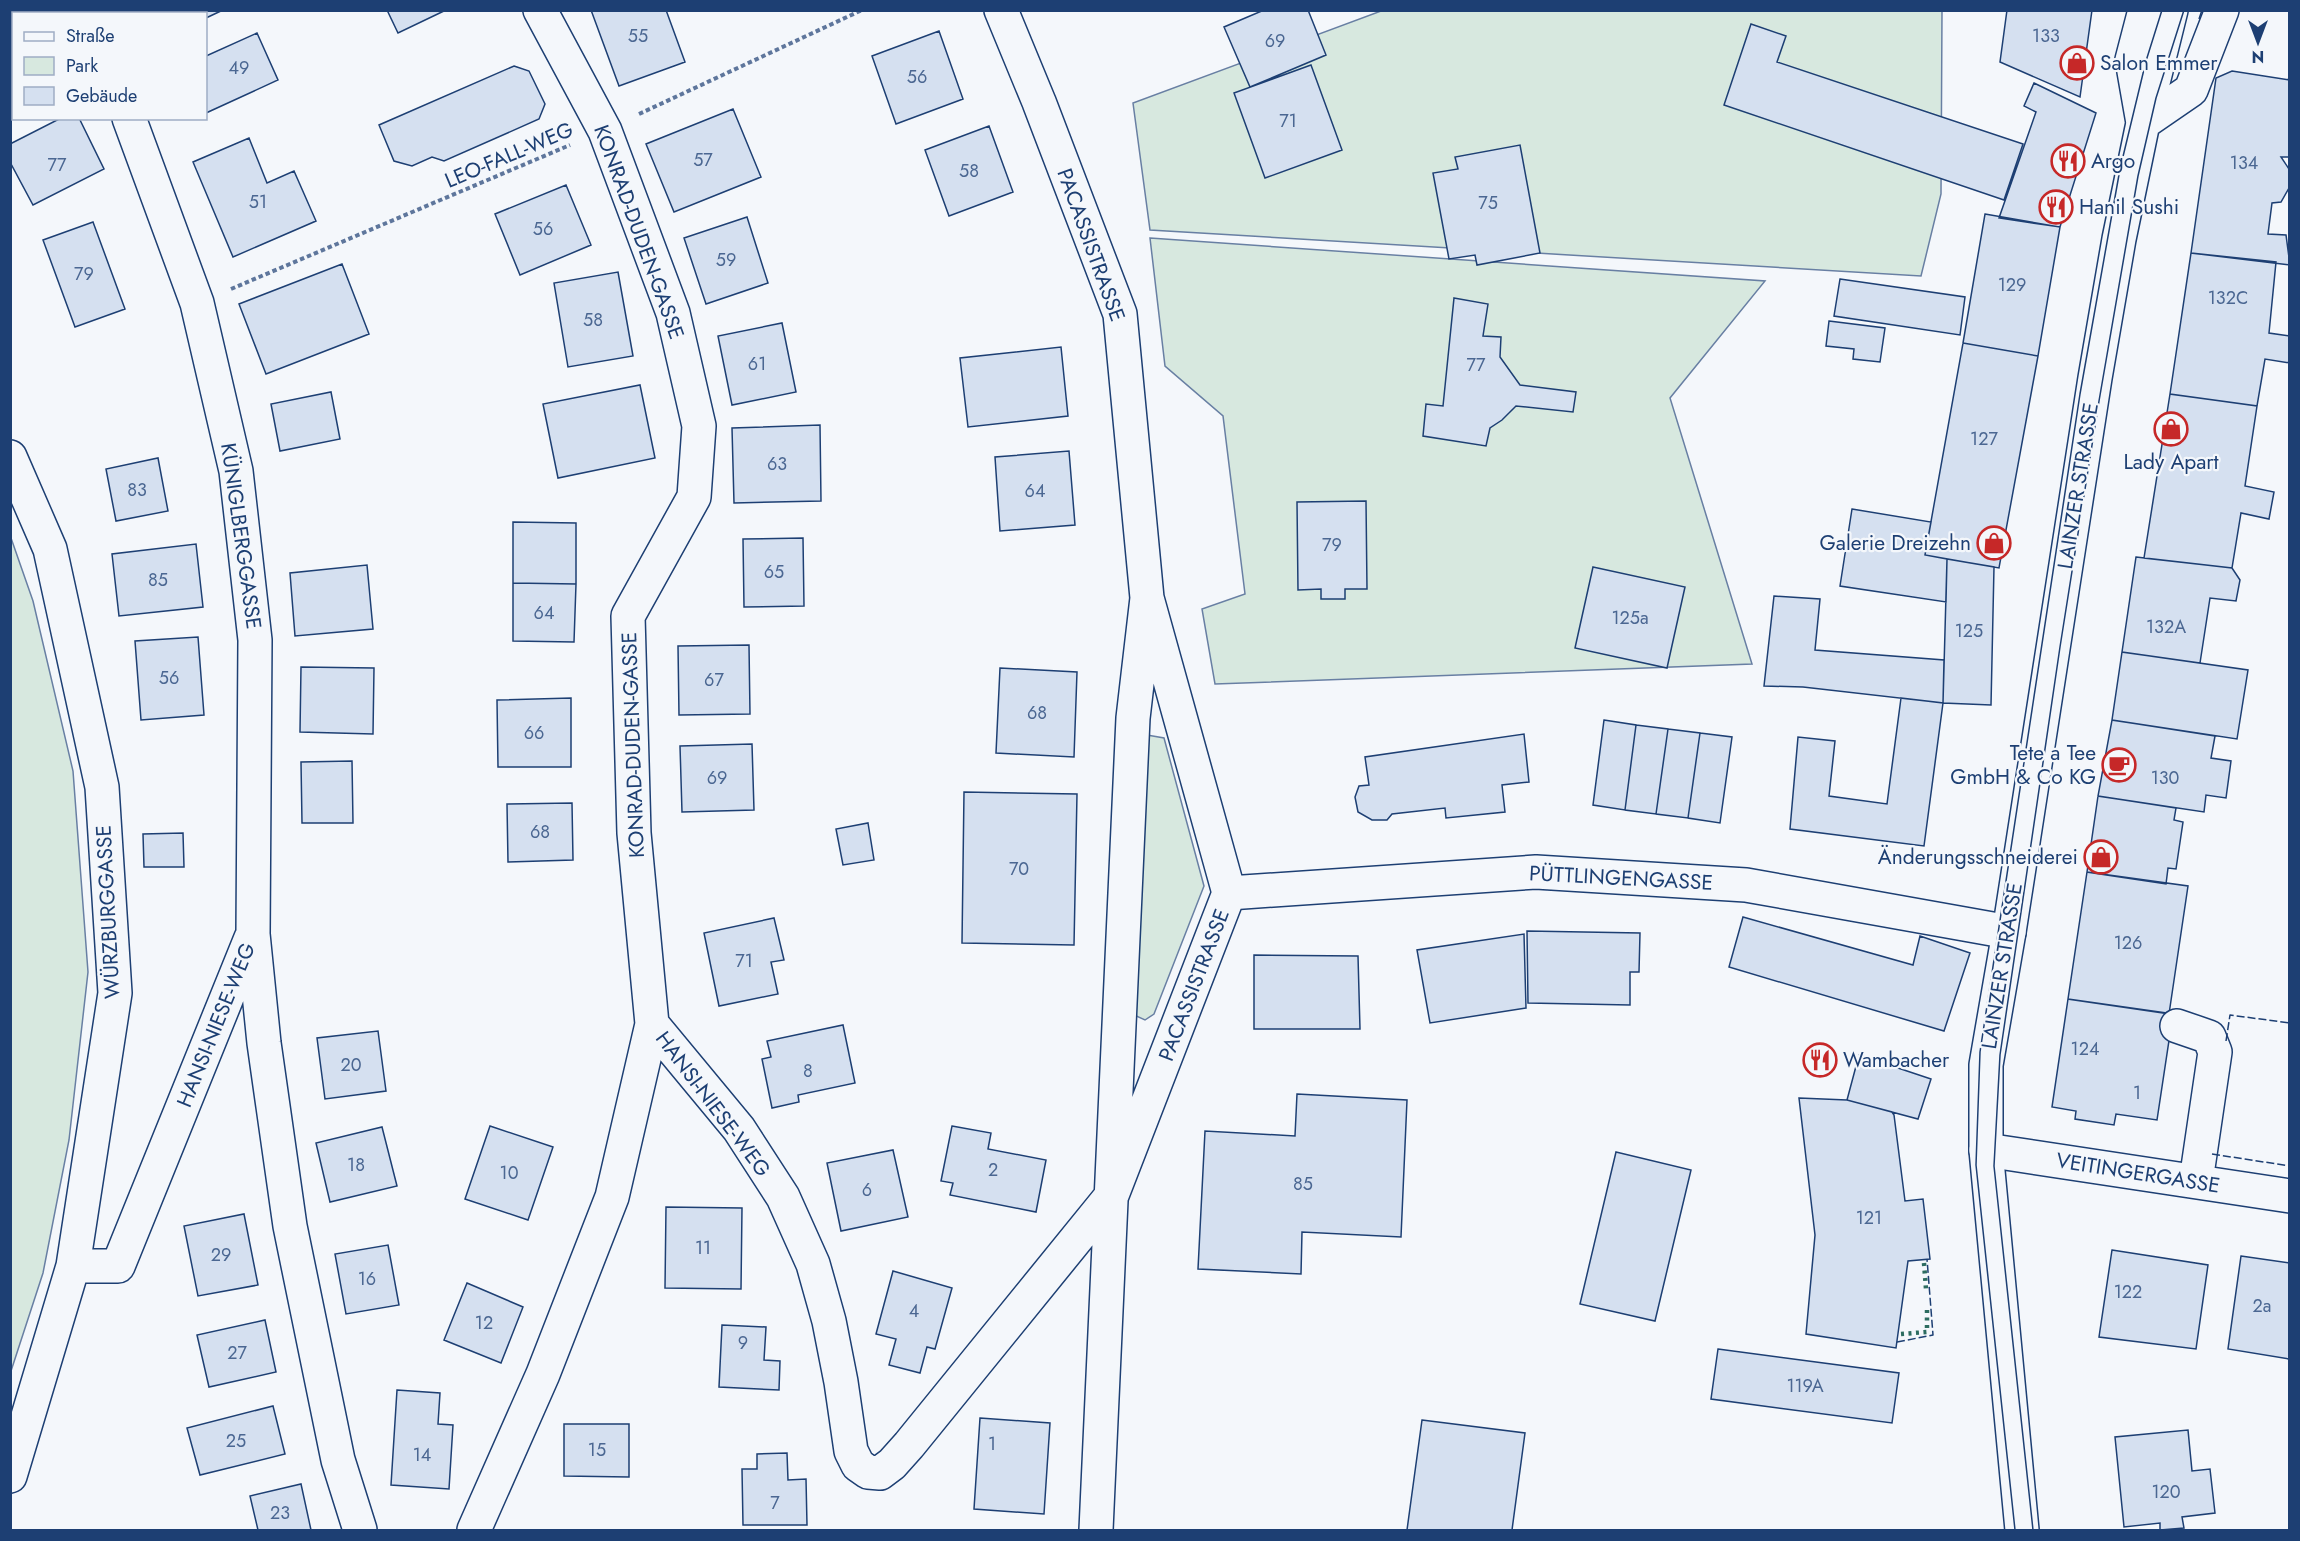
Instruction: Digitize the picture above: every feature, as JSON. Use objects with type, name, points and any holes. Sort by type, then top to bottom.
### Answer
[{"type":"street","name":"KONRAD-DUDEN-GASSE","points":[[540,10],[605,130],[673,313],[699,426],[694,497],[628,616],[634,833],[652,1024]]},
{"type":"street","name":"PACASSISTRASSE","points":[[1001,10],[1039,102],[1120,314],[1147,598],[1229,893],[1112,1195]]},
{"type":"street","name":"LAINZER STRASSE","points":[[2143,123],[2132,60],[2145,10]]},
{"type":"street","name":"LAINZER STRASSE","points":[[2022,1530],[1986,1150],[1986,1065],[2119,239],[2143,123],[2171,10]]},
{"type":"street","points":[[2143,123],[2191,90],[2222,10]]},
{"type":"street","name":"KÜNIGLBERGGASSE","points":[[130,120],[197,303],[236,471],[255,640],[253,934]]},
{"type":"street","name":"WÜRZBURGGASSE","points":[[10,457],[50,549],[102,787],[115,993],[74,1266],[10,1476]]},
{"type":"street","name":"PACASSISTRASSE","points":[[1096,1530],[1133,718],[1147,598]]},
{"type":"street","name":"PÜTTLINGENGASSE","points":[[1229,893],[1536,872],[1746,885],[2009,932]]},
{"type":"street","name":"HANSI-NIESE-WEG","points":[[74,1266],[118,1266],[253,934]]},
{"type":"street","name":"HANSI-NIESE-WEG","points":[[253,934],[264,1043],[290,1226],[339,1460],[360,1530]]},
{"type":"street","name":"HANSI-NIESE-WEG","points":[[652,1024],[739,1129],[783,1197],[813,1264],[829,1321],[851,1452],[858,1465],[868,1472],[880,1473],[892,1464],[909,1445],[1112,1195]]},
{"type":"street","name":"HANSI-NIESE-WEG","points":[[474,1530],[543,1374],[612,1197],[652,1024]]},
{"type":"street","points":[[2177,1026],[2210,1037],[2215,1052],[2196,1181]]},
{"type":"street","name":"VEITINGERGASSE","points":[[1986,1150],[2289,1196]]},
{"type":"path","name":"LEO-FALL-WEG","points":[[197,303],[605,130],[862,10]]},
{"type":"green space","points":[[1381,11],[1942,11],[1941,194],[1921,276],[1150,230],[1133,103]]},
{"type":"green space","points":[[1150,238],[1765,281],[1670,398],[1752,664],[1215,684],[1202,609],[1245,594],[1223,416],[1165,366]]},
{"type":"green space","points":[[11,538],[33,601],[73,771],[88,972],[69,1140],[43,1273],[11,1371]]},
{"type":"green space","points":[[1147,735],[1164,738],[1204,886],[1154,1014],[1145,1020],[1132,1014]]},
{"type":"building","points":[[175,10],[223,10],[207,18],[207,12],[176,12]]},
{"type":"building","points":[[387,10],[446,10],[398,33]]},
{"type":"building","points":[[591,10],[666,10],[685,62],[619,86]]},
{"type":"building","points":[[1264,10],[1308,10],[1326,55],[1250,87],[1224,27]]},
{"type":"building","points":[[2007,10],[2092,10],[2080,97],[2000,62]]},
{"type":"building","points":[[1751,24],[1786,36],[1777,62],[2023,144],[2004,200],[1724,105]]},
{"type":"building","points":[[939,31],[963,99],[896,124],[872,56]]},
{"type":"building","points":[[257,33],[278,80],[207,113],[207,56]]},
{"type":"building","points":[[12,49],[12,110],[10,110],[10,50]]},
{"type":"building","points":[[1311,65],[1342,150],[1265,178],[1234,93]]},
{"type":"building","points":[[514,66],[529,71],[545,104],[539,119],[444,161],[432,157],[412,166],[394,161],[379,125]]},
{"type":"building","points":[[2232,71],[2290,80],[2290,157],[2281,157],[2289,169],[2289,188],[2281,202],[2272,203],[2268,234],[2286,235],[2290,265],[2191,253],[2216,78]]},
{"type":"building","points":[[2034,83],[2096,113],[2060,227],[1999,218],[2036,112],[2024,106]]},
{"type":"building","points":[[733,109],[761,177],[674,212],[646,144]]},
{"type":"building","points":[[57,120],[80,120],[104,169],[33,205],[10,162],[10,144]]},
{"type":"building","points":[[989,126],[1013,192],[949,216],[925,150]]},
{"type":"building","points":[[249,138],[267,183],[294,171],[316,221],[233,257],[193,162]]},
{"type":"building","points":[[1520,145],[1540,253],[1477,265],[1475,255],[1449,259],[1433,173],[1458,169],[1455,157]]},
{"type":"building","points":[[566,185],[591,245],[520,275],[495,214]]},
{"type":"building","points":[[1985,214],[2060,227],[2038,356],[1963,343]]},
{"type":"building","points":[[747,217],[768,283],[706,304],[684,238]]},
{"type":"building","points":[[93,222],[125,309],[75,327],[43,240]]},
{"type":"building","points":[[2191,253],[2276,262],[2269,333],[2290,336],[2290,363],[2265,359],[2257,406],[2170,394]]},
{"type":"building","points":[[342,264],[369,334],[266,374],[239,304]]},
{"type":"building","points":[[618,272],[633,356],[568,367],[554,283]]},
{"type":"building","points":[[1840,279],[1965,297],[1960,335],[1834,316]]},
{"type":"building","points":[[1454,298],[1488,304],[1483,336],[1501,337],[1500,357],[1520,385],[1576,392],[1573,412],[1516,406],[1490,428],[1486,446],[1423,436],[1426,404],[1443,406]]},
{"type":"building","points":[[1829,321],[1885,328],[1880,362],[1853,359],[1854,349],[1826,346]]},
{"type":"building","points":[[782,323],[796,392],[732,405],[718,336]]},
{"type":"building","points":[[1963,343],[2038,356],[1999,568],[1925,555]]},
{"type":"building","points":[[1061,347],[1068,416],[968,427],[960,358]]},
{"type":"building","points":[[640,385],[655,458],[558,478],[543,404]]},
{"type":"building","points":[[331,392],[340,439],[280,451],[271,404]]},
{"type":"building","points":[[2170,394],[2257,406],[2245,486],[2274,492],[2269,519],[2241,513],[2232,568],[2144,558]]},
{"type":"building","points":[[820,425],[821,501],[734,503],[732,428]]},
{"type":"building","points":[[1069,451],[1075,525],[1000,531],[995,457]]},
{"type":"building","points":[[158,458],[168,511],[116,521],[106,469]]},
{"type":"building","points":[[1366,501],[1367,589],[1345,589],[1345,599],[1321,599],[1321,589],[1298,590],[1297,502]]},
{"type":"building","points":[[1852,509],[1931,522],[1925,555],[1947,559],[1946,602],[1840,586]]},
{"type":"building","points":[[513,522],[576,523],[576,584],[513,583]]},
{"type":"building","points":[[803,538],[804,606],[744,607],[743,539]]},
{"type":"building","points":[[196,544],[203,607],[119,616],[112,554]]},
{"type":"building","points":[[2136,557],[2232,568],[2240,580],[2236,601],[2210,598],[2200,663],[2122,652]]},
{"type":"building","points":[[1947,559],[1994,567],[1991,705],[1943,703]]},
{"type":"building","points":[[367,565],[373,629],[295,636],[290,573]]},
{"type":"building","points":[[1593,567],[1685,587],[1667,668],[1575,648]]},
{"type":"building","points":[[513,583],[576,584],[574,642],[513,641]]},
{"type":"building","points":[[1774,596],[1820,599],[1815,650],[1944,660],[1943,703],[1803,687],[1764,686]]},
{"type":"building","points":[[198,637],[204,715],[141,720],[135,641]]},
{"type":"building","points":[[749,645],[750,714],[679,715],[678,646]]},
{"type":"building","points":[[2122,652],[2248,670],[2237,739],[2112,720]]},
{"type":"building","points":[[301,667],[374,668],[373,734],[300,732]]},
{"type":"building","points":[[1000,668],[1077,672],[1074,757],[996,753]]},
{"type":"building","points":[[571,698],[571,767],[498,767],[497,700]]},
{"type":"building","points":[[1901,698],[1943,703],[1924,846],[1790,829],[1798,737],[1835,741],[1829,796],[1887,804]]},
{"type":"building","points":[[1604,720],[1636,725],[1625,810],[1593,805]]},
{"type":"building","points":[[2112,720],[2215,736],[2211,758],[2231,761],[2226,798],[2206,795],[2204,812],[2098,796]]},
{"type":"building","points":[[1636,725],[1668,729],[1656,814],[1625,810]]},
{"type":"building","points":[[1668,729],[1700,733],[1688,818],[1656,814]]},
{"type":"building","points":[[1700,733],[1732,737],[1720,823],[1688,818]]},
{"type":"building","points":[[1524,734],[1529,782],[1502,785],[1505,812],[1446,818],[1445,808],[1392,814],[1387,820],[1372,820],[1358,812],[1355,797],[1359,786],[1369,785],[1365,757]]},
{"type":"building","points":[[752,744],[754,810],[682,812],[680,746]]},
{"type":"building","points":[[352,761],[353,823],[302,823],[301,762]]},
{"type":"building","points":[[964,792],[1077,794],[1074,945],[962,943]]},
{"type":"building","points":[[2098,796],[2176,808],[2174,820],[2183,822],[2176,869],[2168,868],[2166,884],[2087,872]]},
{"type":"building","points":[[572,803],[573,860],[508,862],[507,804]]},
{"type":"building","points":[[868,823],[874,860],[843,865],[836,829]]},
{"type":"building","points":[[183,833],[184,867],[144,867],[143,834]]},
{"type":"building","points":[[2087,872],[2188,886],[2169,1014],[2068,999]]},
{"type":"building","points":[[1743,917],[1913,965],[1920,936],[1970,953],[1944,1031],[1729,967]]},
{"type":"building","points":[[774,918],[784,960],[771,962],[778,994],[719,1006],[704,933]]},
{"type":"building","points":[[1527,931],[1640,933],[1639,972],[1630,972],[1630,1005],[1528,1003]]},
{"type":"building","points":[[1524,934],[1526,1008],[1430,1023],[1417,950]]},
{"type":"building","points":[[1254,955],[1358,956],[1360,1029],[1254,1029]]},
{"type":"building","points":[[2068,999],[2173,1014],[2157,1120],[2116,1114],[2114,1125],[2075,1119],[2076,1111],[2052,1107]]},
{"type":"building","points":[[843,1025],[855,1083],[798,1095],[799,1102],[772,1108],[762,1059],[771,1057],[767,1041]]},
{"type":"building","points":[[378,1031],[386,1091],[325,1099],[317,1038]]},
{"type":"building","points":[[1859,1055],[1931,1079],[1918,1119],[1847,1100]]},
{"type":"building","points":[[1297,1094],[1407,1100],[1401,1237],[1302,1232],[1301,1274],[1198,1269],[1205,1131],[1295,1136]]},
{"type":"building","points":[[1799,1098],[1847,1100],[1892,1112],[1894,1115],[1905,1201],[1923,1199],[1930,1259],[1908,1261],[1896,1348],[1806,1334],[1815,1235]]},
{"type":"building","points":[[490,1126],[553,1147],[528,1220],[465,1199]]},
{"type":"building","points":[[952,1126],[991,1133],[988,1149],[1046,1160],[1036,1212],[950,1195],[953,1183],[941,1181]]},
{"type":"building","points":[[382,1127],[397,1186],[330,1202],[316,1143]]},
{"type":"building","points":[[893,1150],[908,1217],[841,1231],[827,1163]]},
{"type":"building","points":[[1616,1152],[1691,1170],[1655,1321],[1580,1304]]},
{"type":"building","points":[[666,1207],[742,1208],[741,1289],[665,1288]]},
{"type":"building","points":[[244,1214],[258,1285],[198,1296],[184,1226]]},
{"type":"building","points":[[388,1245],[399,1305],[346,1314],[335,1254]]},
{"type":"building","points":[[2112,1250],[2208,1265],[2196,1349],[2099,1337]]},
{"type":"building","points":[[2241,1256],[2290,1263],[2289,1359],[2228,1349]]},
{"type":"building","points":[[893,1271],[952,1288],[935,1349],[927,1347],[920,1373],[889,1365],[896,1339],[876,1334]]},
{"type":"building","points":[[467,1283],[523,1307],[501,1363],[444,1340]]},
{"type":"building","points":[[265,1320],[276,1372],[209,1387],[197,1335]]},
{"type":"building","points":[[722,1325],[766,1327],[764,1360],[780,1361],[779,1390],[719,1387]]},
{"type":"building","points":[[1718,1349],[1899,1373],[1892,1423],[1711,1399]]},
{"type":"building","points":[[397,1390],[440,1393],[438,1424],[453,1425],[449,1489],[391,1485]]},
{"type":"building","points":[[273,1406],[285,1454],[200,1475],[187,1428]]},
{"type":"building","points":[[980,1418],[1050,1423],[1044,1514],[974,1509]]},
{"type":"building","points":[[1422,1420],[1525,1433],[1512,1530],[1407,1530]]},
{"type":"building","points":[[564,1424],[629,1424],[629,1477],[564,1476]]},
{"type":"building","points":[[2188,1430],[2192,1471],[2210,1469],[2215,1513],[2182,1517],[2184,1528],[2160,1530],[2160,1523],[2124,1527],[2115,1437]]},
{"type":"building","points":[[787,1453],[788,1480],[806,1479],[807,1525],[743,1525],[742,1469],[757,1469],[757,1454]]},
{"type":"building","points":[[301,1484],[311,1530],[258,1530],[250,1496]]},
{"type":"tram line","points":[[2015,1530],[1976,1165],[1980,1052],[2080,394],[2120,169],[2146,61],[2162,10]]},
{"type":"tram line","points":[[2033,1530],[1994,1166],[2000,1055],[2060,647],[2138,176],[2156,98],[2184,10]]},
{"type":"hedge","points":[[1924,1263],[1926,1289]]},
{"type":"hedge","points":[[1901,1334],[1927,1332],[1927,1307]]},
{"type":"fence","points":[[2199,19],[2202,10]]},
{"type":"fence","points":[[2226,1041],[2230,1015],[2290,1023]]},
{"type":"fence","points":[[2212,1154],[2290,1166]]},
{"type":"fence","points":[[1897,1342],[1933,1335],[1927,1259]]},
{"type":"place","name":"Salon Emmer","points":[[2077,63]]},
{"type":"place","name":"Argo","points":[[2068,161]]},
{"type":"place","name":"Hanil Sushi","points":[[2056,207]]},
{"type":"place","name":"Lady Apart","points":[[2171,429]]},
{"type":"place","name":"Galerie Dreizehn","points":[[1994,543]]},
{"type":"place","name":"Tete a Tee GmbH & Co KG","points":[[2119,765]]},
{"type":"place","name":"Änderungsschneiderei","points":[[2101,857]]},
{"type":"place","name":"Wambacher","points":[[1820,1060]]}]
